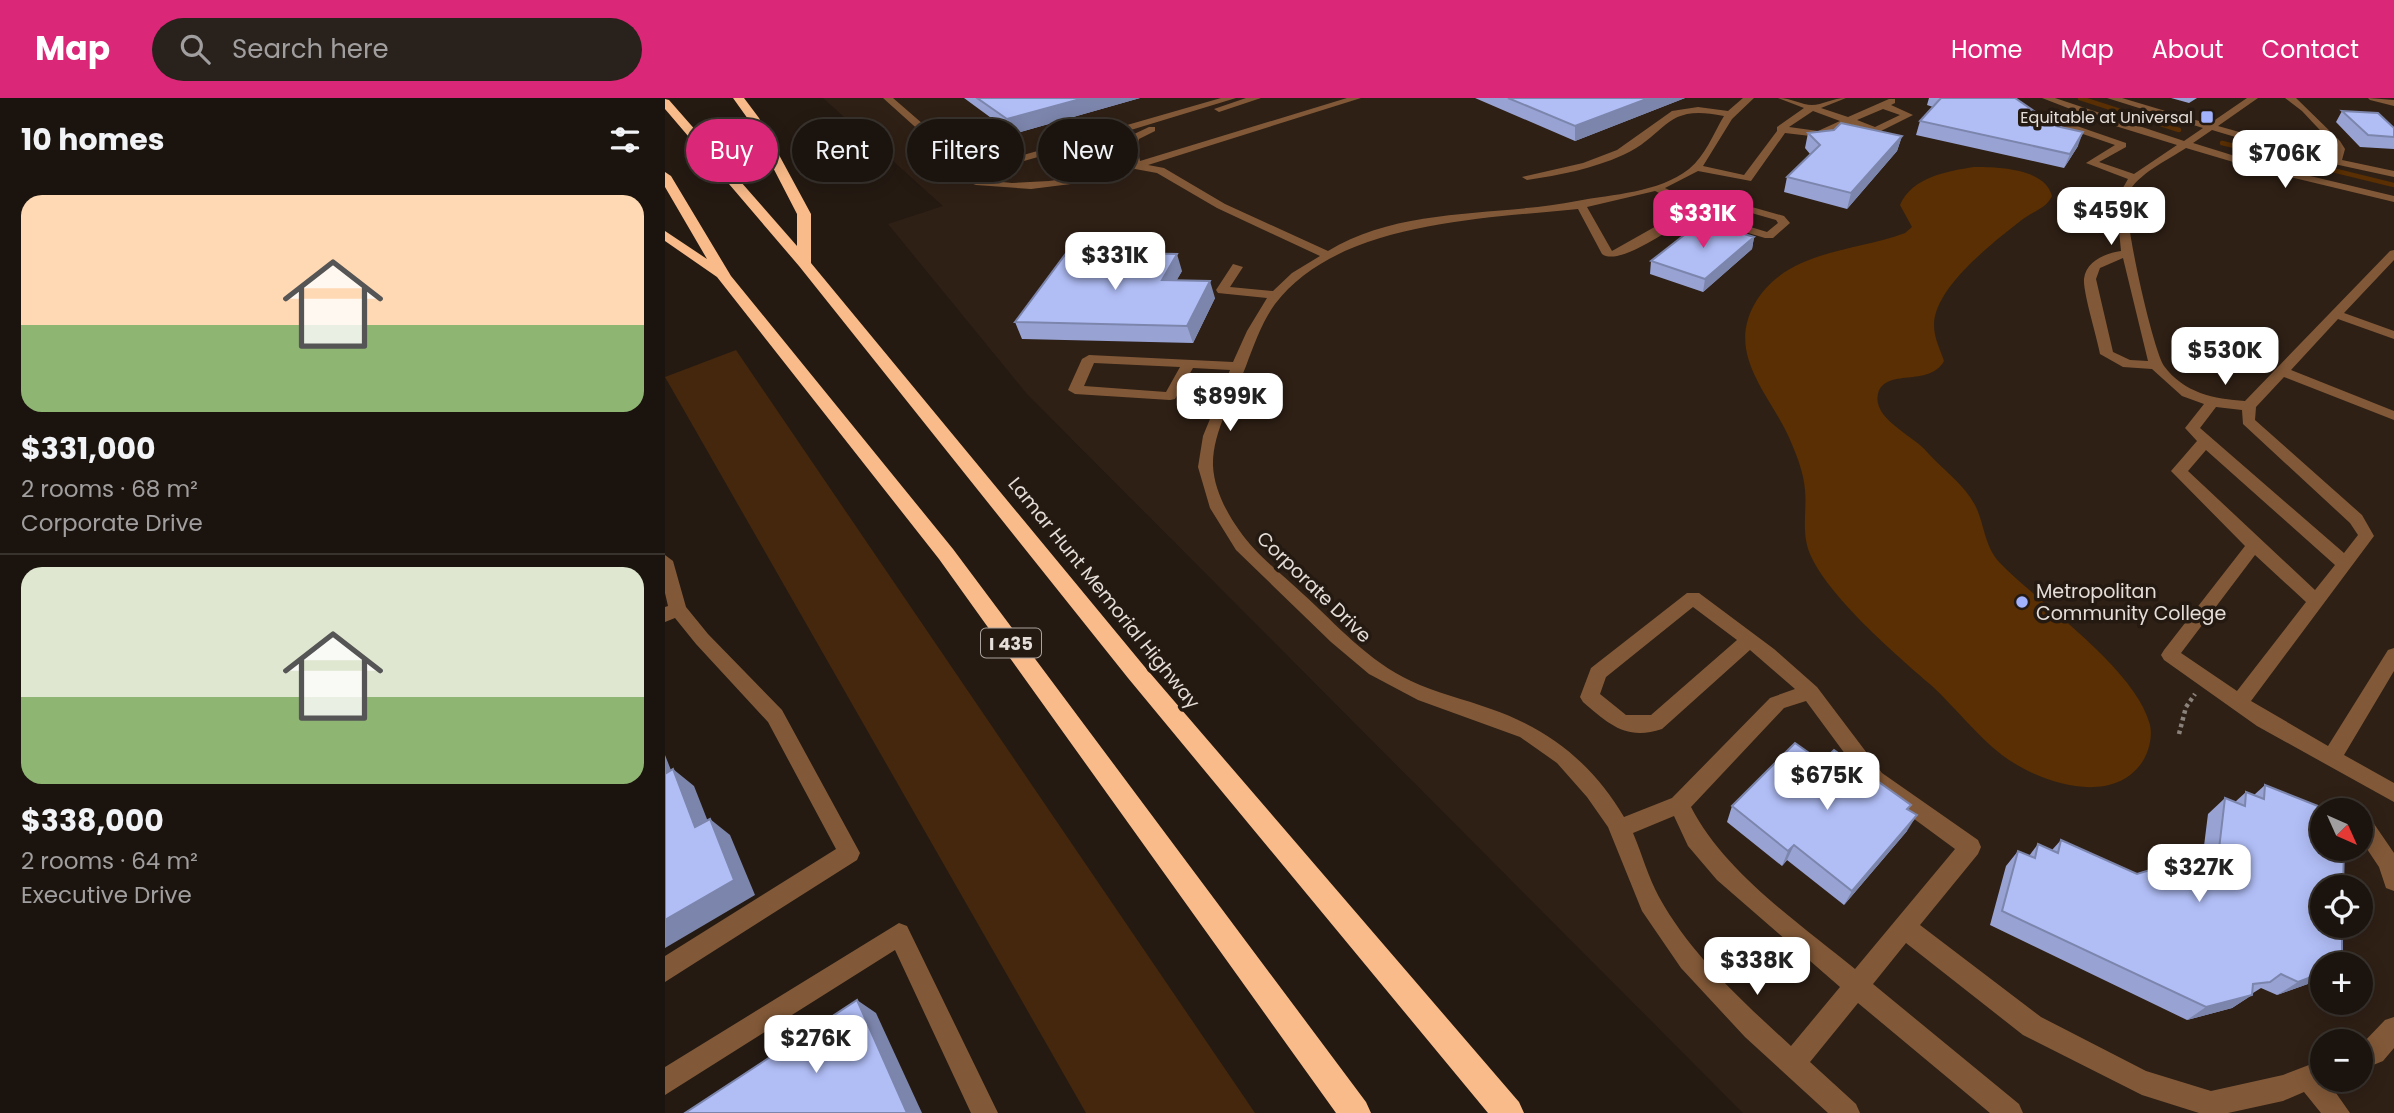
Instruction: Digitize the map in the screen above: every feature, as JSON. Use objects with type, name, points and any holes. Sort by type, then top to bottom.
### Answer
[{"type":"highway","points":[[738,98],[753,118],[804,214],[804,262]]},
{"type":"highway","name":"Lamar Hunt Memorial Highway","points":[[665,102],[804,262],[1136,672],[1508,1113]]},
{"type":"highway","name":"I 435","points":[[665,176],[725,278],[946,554],[1355,1113]]},
{"type":"highway","points":[[665,235],[725,278]]},
{"type":"street","points":[[888,98],[928,133],[928,141],[974,181],[998,186],[1079,182]]},
{"type":"street","points":[[1138,125],[1231,98]]},
{"type":"street","points":[[1138,135],[1148,130],[1257,98]]},
{"type":"street","points":[[1138,165],[1356,98]]},
{"type":"street","points":[[1749,98],[1728,114],[1709,155],[1698,168],[1747,179],[1780,129],[1789,121],[1812,108],[1841,98]]},
{"type":"street","points":[[1783,98],[1876,130],[1907,115],[1882,105]]},
{"type":"street","points":[[1780,129],[1819,134],[1898,98]]},
{"type":"street","points":[[1999,98],[2042,117],[2123,145],[2091,163],[2135,178]]},
{"type":"street","points":[[2047,98],[2184,145],[2287,174],[2394,199]]},
{"type":"street","points":[[2112,98],[2336,162],[2394,174]]},
{"type":"street","points":[[2249,406],[2211,404],[2190,396],[2156,365],[2120,213],[2120,201],[2135,178],[2250,98]]},
{"type":"street","points":[[2290,98],[2305,109],[2337,144],[2340,149],[2336,162]]},
{"type":"street","points":[[2373,98],[2394,103]]},
{"type":"street","points":[[1527,177],[1579,167],[1621,152],[1645,139],[1669,116],[1678,113],[1699,110],[1728,114]]},
{"type":"street","points":[[1138,166],[1170,174],[1221,206],[1328,255]]},
{"type":"street","name":"Corporate Drive","points":[[1698,168],[1656,188],[1607,201],[1434,220],[1389,229],[1328,255],[1273,295],[1261,314],[1210,433],[1206,473],[1220,512],[1236,538],[1367,663],[1402,685],[1497,717],[1533,734],[1563,757],[1620,828],[1647,898],[1670,935],[1703,976],[1847,1113]]},
{"type":"street","points":[[1580,204],[1608,254],[1618,254],[1694,209],[1710,203],[1727,203],[1780,218],[1784,223],[1769,236],[1694,209],[1656,188]]},
{"type":"street","points":[[2239,702],[2366,536],[2356,519],[2248,421],[2249,406],[2394,253]]},
{"type":"street","points":[[2129,254],[2113,256],[2095,266],[2090,279],[2107,354],[2128,365],[2156,365]]},
{"type":"street","points":[[1237,267],[1222,290],[1273,295]]},
{"type":"street","points":[[2336,314],[2394,335]]},
{"type":"street","points":[[1189,364],[1170,396],[1076,390],[1089,359],[1239,366]]},
{"type":"street","points":[[2282,371],[2394,416]]},
{"type":"street","points":[[2211,404],[2192,428],[2345,564]]},
{"type":"street","points":[[2205,441],[2179,471],[2316,601]]},
{"type":"street","points":[[2254,545],[2170,655],[2239,702],[2394,793]]},
{"type":"street","points":[[665,561],[672,612],[702,639],[775,716],[849,853],[665,970]]},
{"type":"street","points":[[1749,640],[1655,723],[1622,723],[1590,697],[1598,673],[1693,598],[1749,640],[1810,692],[1875,779],[1970,847],[1793,1063]]},
{"type":"street","points":[[2332,757],[2388,677],[2394,655]]},
{"type":"street","points":[[1620,828],[1679,805],[1777,703],[1810,692]]},
{"type":"street","points":[[1679,805],[1696,839],[1725,873],[2010,1113]]},
{"type":"street","points":[[2373,840],[2394,878]]},
{"type":"street","points":[[1904,927],[2032,1026],[2142,1082],[2211,1104],[2283,1088],[2310,1078]]},
{"type":"street","points":[[665,1083],[899,934],[985,1113]]},
{"type":"street","points":[[2373,1052],[2394,1029]]},
{"type":"street","points":[[2325,1092],[2337,1113]]},
{"type":"path","points":[[2179,734],[2186,707],[2205,679]]},
{"type":"shaded area","points":[[823,98],[2394,98],[2394,1113],[1743,1113],[1027,394],[888,224],[943,206],[916,182],[1024,182],[1024,119],[907,119],[907,174],[893,161],[893,119],[846,119]]},
{"type":"shaded area","points":[[1974,167],[2007,169],[2030,175],[2048,187],[2052,196],[2043,207],[2023,219],[1983,252],[1944,296],[1934,325],[1944,361],[1928,374],[1889,381],[1882,386],[1878,394],[1878,403],[1887,419],[1921,446],[1965,490],[1975,505],[1991,550],[2000,563],[2107,660],[2141,704],[2151,730],[2147,751],[2140,765],[2126,778],[2110,785],[2072,786],[2052,781],[2016,765],[1983,739],[1931,685],[1864,624],[1831,588],[1807,546],[1804,484],[1798,459],[1748,359],[1745,342],[1747,324],[1754,305],[1767,287],[1783,273],[1822,256],[1905,233],[1912,227],[1900,205],[1913,188],[1932,177]]},
{"type":"shaded area","points":[[736,350],[1255,1113],[1086,1113],[665,377]]},
{"type":"building","points":[[977,98],[1084,98],[1007,119]]},
{"type":"building","points":[[1508,98],[1649,98],[1575,126]]},
{"type":"building","points":[[1941,98],[2015,98],[2056,126],[2083,132],[2070,154],[1920,121]]},
{"type":"building","points":[[2342,111],[2378,113],[2394,128],[2394,137],[2368,135]]},
{"type":"building","points":[[1841,123],[1902,136],[1851,193],[1787,177],[1820,145],[1808,133],[1834,130]]},
{"type":"building","points":[[1702,221],[1754,237],[1705,279],[1651,261]]},
{"type":"building","points":[[1067,252],[1177,254],[1162,280],[1210,281],[1187,326],[1015,322]]},
{"type":"building","points":[[1795,743],[1822,762],[1834,750],[1911,805],[1907,809],[1917,815],[1852,891],[1794,845],[1788,851],[1732,806]]},
{"type":"building","points":[[673,769],[695,827],[710,819],[734,880],[665,920],[665,774]]},
{"type":"building","points":[[2265,785],[2310,803],[2310,861],[2344,861],[2343,875],[2310,875],[2310,938],[2342,938],[2342,952],[2310,952],[2310,978],[2298,982],[2281,974],[2270,982],[2253,984],[2252,995],[2206,1007],[2002,911],[2018,851],[2035,858],[2038,844],[2058,853],[2061,840],[2137,874],[2219,849],[2225,798],[2245,806],[2246,792],[2264,799]]},
{"type":"building","points":[[857,1000],[907,1113],[685,1113]]},
{"type":"waterway","points":[[2080,98],[2179,130]]},
{"type":"waterway","points":[[2222,143],[2394,185]]},
{"type":"place","name":"Equitable at Universal","points":[[2207,117]]},
{"type":"place","name":"Metropolitan Community College","points":[[2022,602]]}]
